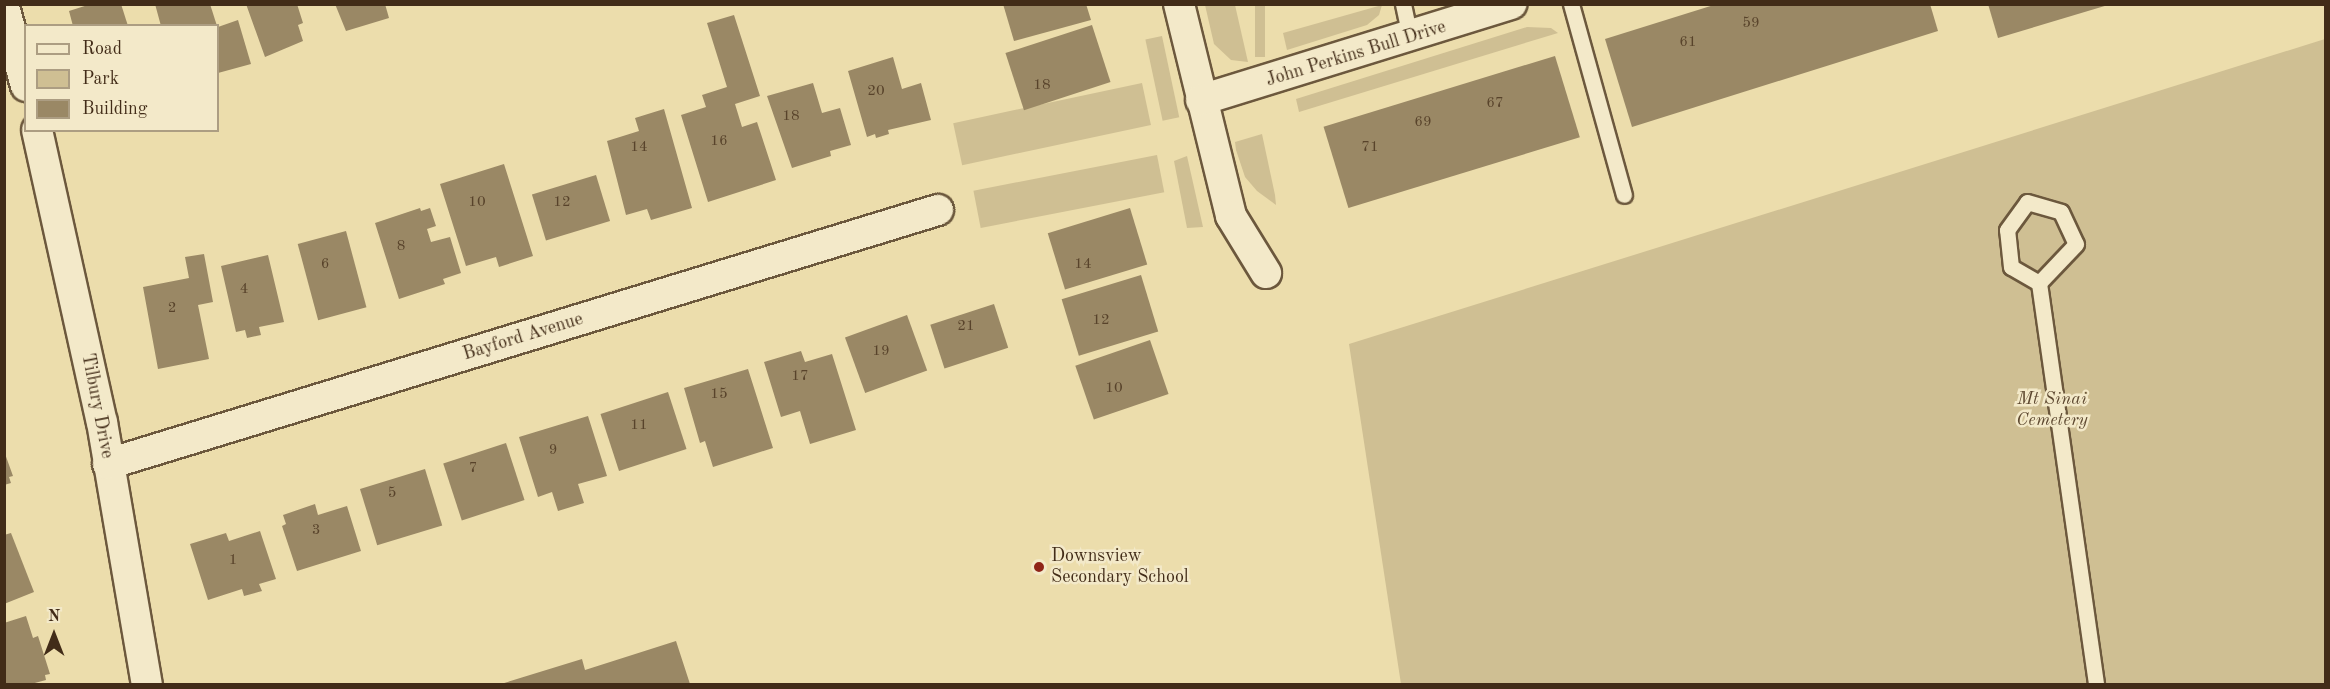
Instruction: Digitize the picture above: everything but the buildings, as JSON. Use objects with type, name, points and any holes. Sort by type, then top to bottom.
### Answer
[{"type":"street","points":[[1179,4],[1201,100],[1232,216],[1266,273]]},
{"type":"street","name":"John Perkins Bull Drive","points":[[1201,100],[1410,38],[1511,4]]},
{"type":"street","points":[[4,7],[24,79]]},
{"type":"street","name":"Tilbury Drive","points":[[37,132],[72,274],[147,684]]},
{"type":"street","name":"Bayford Avenue","points":[[108,464],[938,210]]},
{"type":"lane","points":[[1403,4],[1410,38]]},
{"type":"lane","points":[[1571,4],[1624,195]]},
{"type":"lane","points":[[2027,202],[2061,212],[2076,244],[2039,283],[2011,267],[2007,230],[2027,202]]},
{"type":"lane","points":[[2039,283],[2096,684]]},
{"type":"green space","points":[[1205,5],[1235,5],[1248,62],[1231,60],[1214,44]]},
{"type":"green space","points":[[1255,5],[1265,5],[1265,57],[1255,57]]},
{"type":"green space","points":[[1382,5],[1379,15],[1367,25],[1287,50],[1283,33]]},
{"type":"green space","points":[[1527,27],[1551,28],[1558,33],[1299,112],[1296,99]]},
{"type":"green space","points":[[1162,36],[1179,117],[1163,121],[1145,40]]},
{"type":"green space","name":"Mt Sinai Cemetery","points":[[2325,39],[2325,684],[1401,684],[1349,344]]},
{"type":"green space","points":[[1142,83],[1151,125],[962,165],[953,123]]},
{"type":"green space","points":[[1262,134],[1276,205],[1257,191],[1245,177],[1236,150],[1235,142]]},
{"type":"green space","points":[[1157,155],[1164,192],[981,228],[973,191]]},
{"type":"green space","points":[[1187,156],[1203,227],[1187,228],[1174,161]]},
{"type":"place","name":"Downsview Secondary School","points":[[1039,567]]}]
